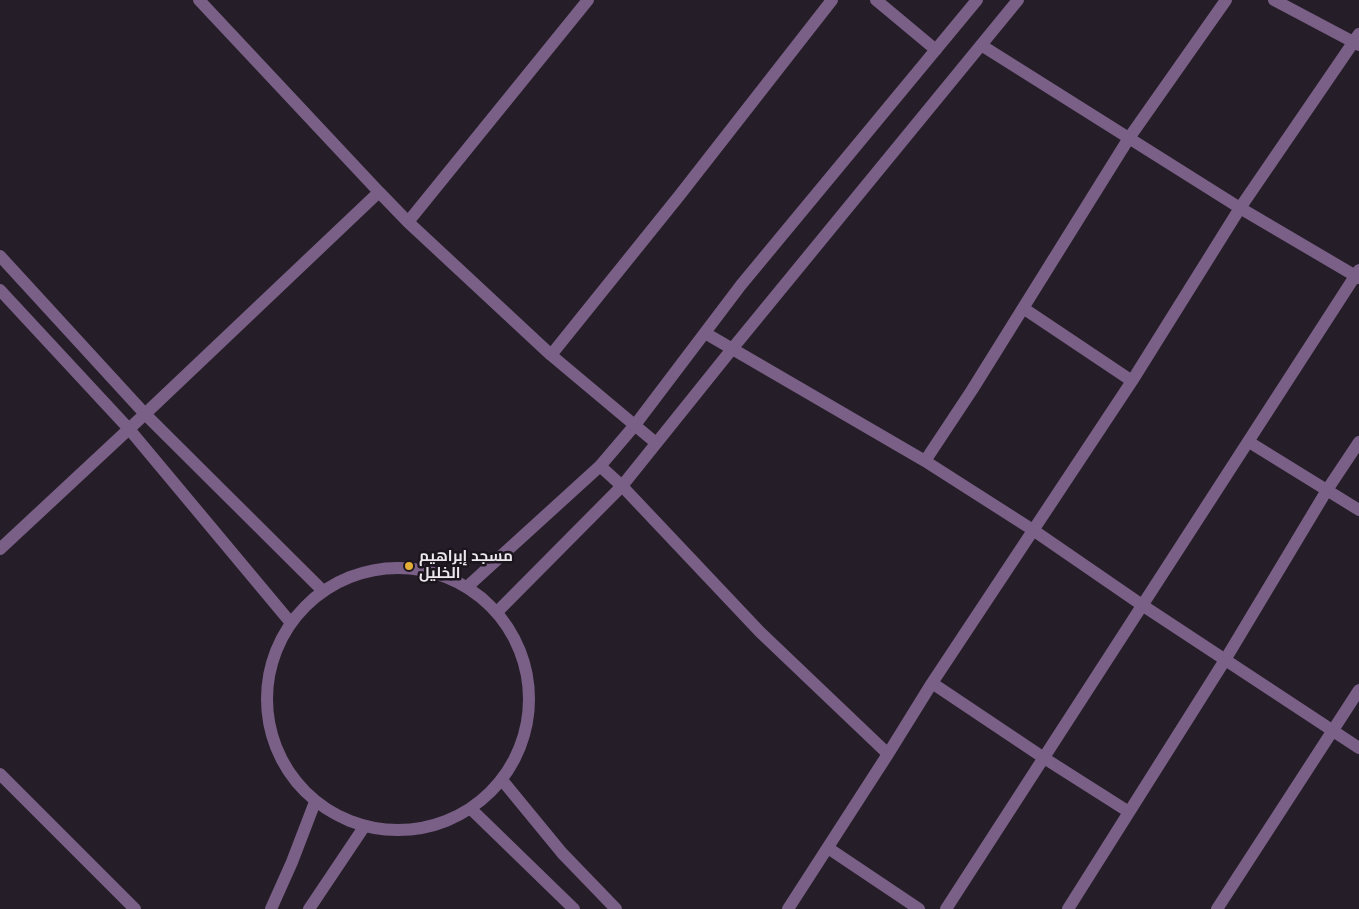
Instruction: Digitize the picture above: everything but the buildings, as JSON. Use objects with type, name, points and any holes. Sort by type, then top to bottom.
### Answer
[{"type":"street","points":[[199,0],[408,222],[551,355],[656,443]]},
{"type":"street","points":[[408,222],[588,0]]},
{"type":"street","points":[[551,355],[680,196],[832,0]]},
{"type":"street","points":[[876,0],[936,50]]},
{"type":"street","points":[[467,587],[600,466],[635,425],[741,285],[977,0]]},
{"type":"street","points":[[497,612],[622,486],[1018,0]]},
{"type":"street","points":[[925,461],[972,390],[1130,138],[1226,0]]},
{"type":"street","points":[[788,909],[932,683],[1132,381],[1240,208],[1357,40],[1274,0]]},
{"type":"street","points":[[946,909],[1358,275],[1240,208],[981,45]]},
{"type":"street","points":[[0,549],[379,192]]},
{"type":"street","points":[[0,256],[145,414],[323,590]]},
{"type":"street","points":[[0,290],[129,429],[291,622]]},
{"type":"street","points":[[1023,308],[1132,381]]},
{"type":"street","points":[[705,333],[925,461],[1033,530],[1142,605],[1359,748]]},
{"type":"street","points":[[1249,442],[1359,510]]},
{"type":"street","points":[[1068,909],[1225,660],[1327,490],[1359,442]]},
{"type":"street","points":[[600,466],[622,486],[760,632],[888,754]]},
{"type":"street","points":[[394,567],[432,572],[467,587],[497,612],[520,650],[529,695],[523,740],[502,780],[471,809],[438,825],[401,831],[364,827],[314,802],[288,772],[272,736],[266,697],[273,658],[291,622],[323,590],[357,574],[394,567]]},
{"type":"street","points":[[932,683],[1129,812]]},
{"type":"street","points":[[1217,909],[1359,690]]},
{"type":"street","points":[[0,774],[135,909]]},
{"type":"street","points":[[502,780],[562,853],[616,909]]},
{"type":"street","points":[[271,909],[292,862],[314,802]]},
{"type":"street","points":[[471,809],[574,909]]},
{"type":"street","points":[[309,909],[364,827]]},
{"type":"street","points":[[828,848],[919,909]]},
{"type":"place","name":"مسجد إبراهيم الخليل","points":[[409,566]]}]
